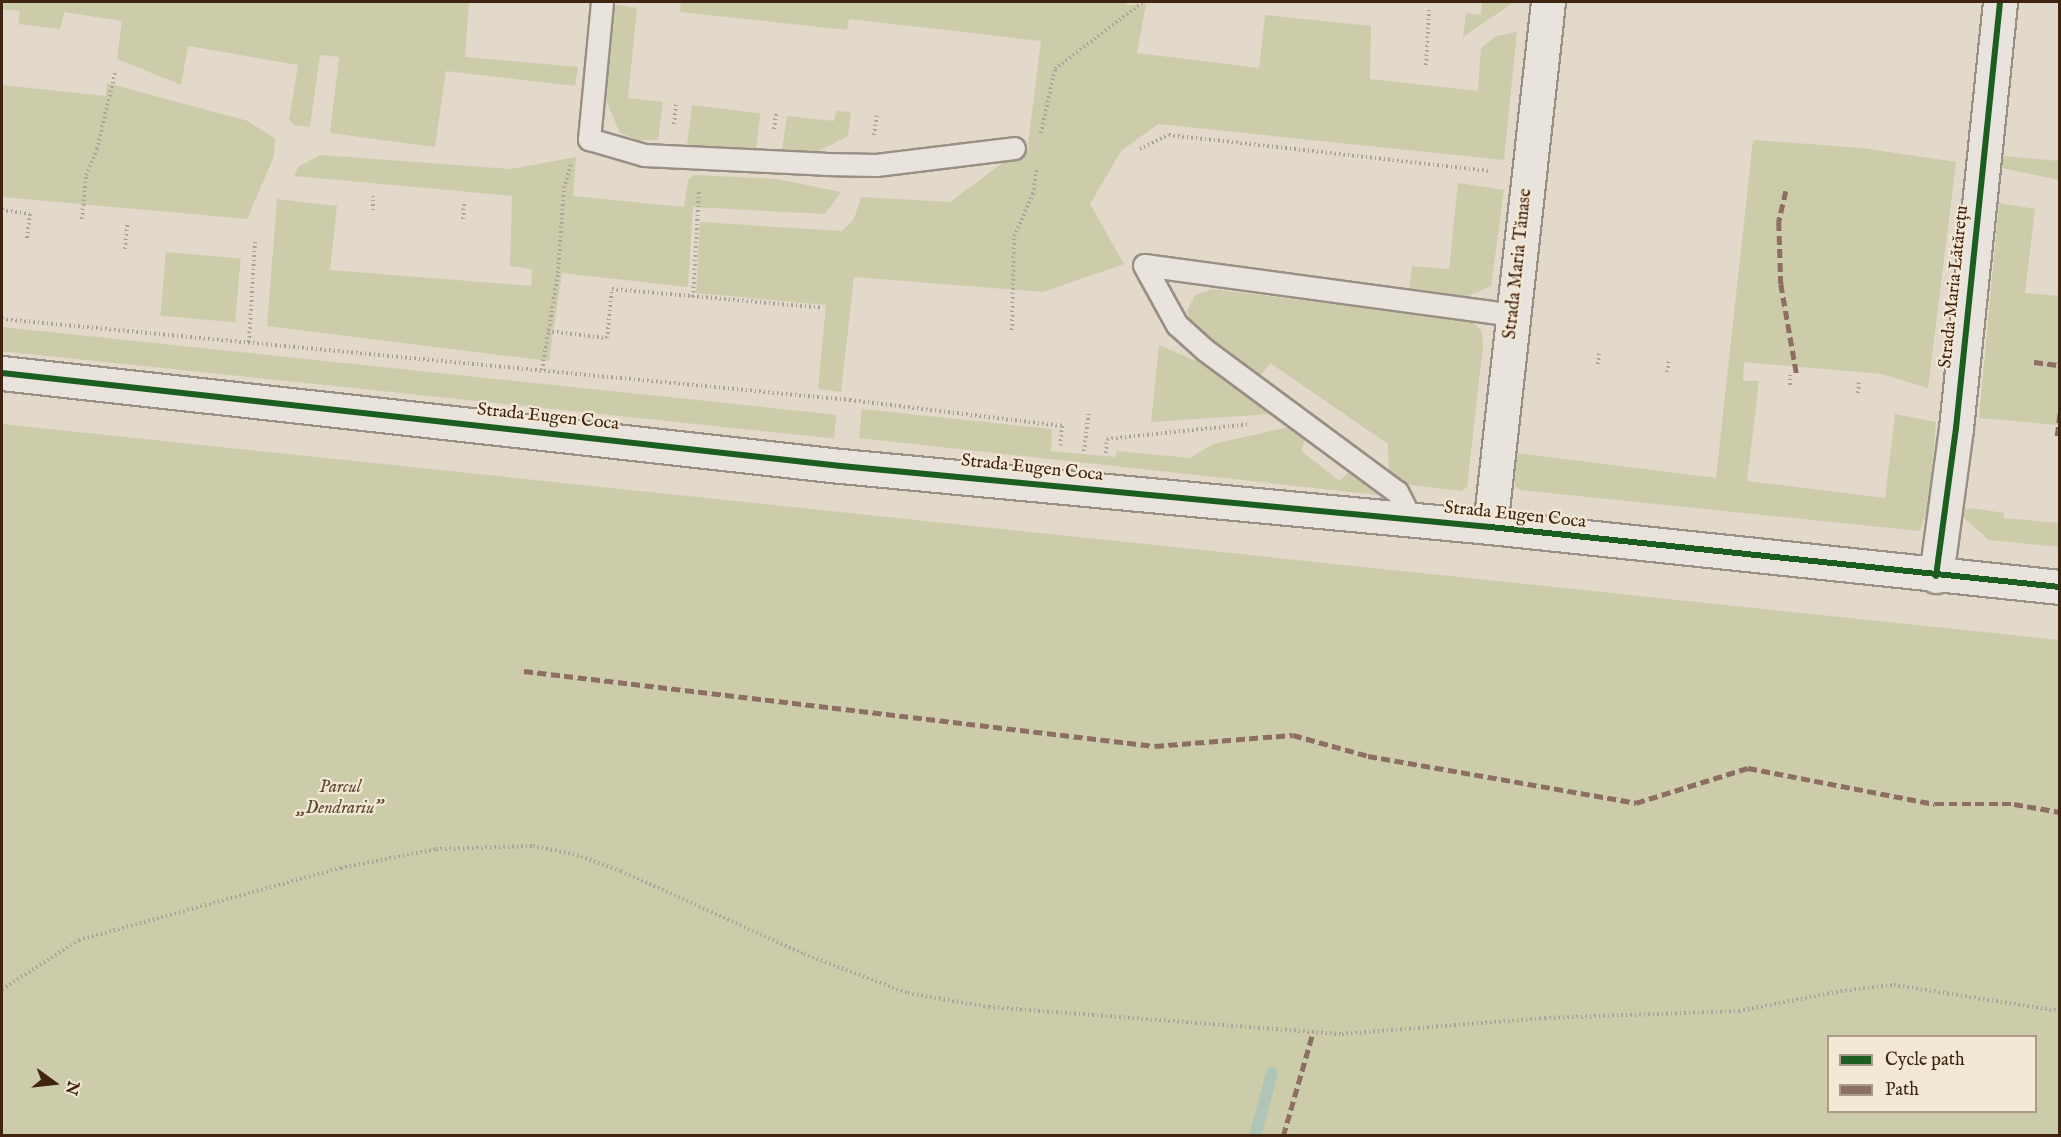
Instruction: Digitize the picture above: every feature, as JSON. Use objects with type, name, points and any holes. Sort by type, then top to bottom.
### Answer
[{"type":"street","name":"Strada Maria Tănase","points":[[1490,527],[1548,2]]},
{"type":"street","name":"Strada Maria Lătărețu","points":[[1936,576],[1956,428],[2000,2]]},
{"type":"street","name":"Strada Eugen Coca","points":[[2,373],[842,466],[1490,527],[1936,576],[2060,587]]},
{"type":"lane","points":[[602,2],[589,139],[644,155],[876,165],[1014,148]]},
{"type":"lane","points":[[1412,521],[1397,492],[1298,420],[1178,325],[1144,265],[1514,315]]},
{"type":"path","points":[[1041,138],[1055,69],[1143,2]]},
{"type":"path","points":[[1426,65],[1429,10]]},
{"type":"path","points":[[82,219],[86,175],[97,149],[115,73]]},
{"type":"path","points":[[1140,149],[1169,135],[1529,175]]},
{"type":"path","points":[[542,370],[564,188],[573,152]]},
{"type":"path","points":[[691,298],[701,159]]},
{"type":"path","points":[[1012,330],[1014,237],[1033,194],[1038,166]]},
{"type":"path","points":[[373,210],[374,196]]},
{"type":"path","points":[[463,219],[464,204]]},
{"type":"path","points":[[2,210],[30,214],[27,239]]},
{"type":"path","points":[[125,249],[127,224]]},
{"type":"path","points":[[249,342],[255,240]]},
{"type":"path","points":[[548,331],[607,338],[612,290],[781,307],[824,308]]},
{"type":"path","points":[[2,319],[850,400],[1062,426],[1059,448],[1068,449]]},
{"type":"path","points":[[1599,354],[1599,363]]},
{"type":"path","points":[[1667,372],[1669,361]]},
{"type":"path","points":[[1790,375],[1790,385]]},
{"type":"path","points":[[1858,393],[1859,382]]},
{"type":"path","points":[[1084,451],[1089,411]]},
{"type":"path","points":[[1076,450],[1106,453],[1107,439],[1298,420]]},
{"type":"path","points":[[2,989],[79,940],[341,868],[436,849],[533,846],[577,855],[621,871],[804,954],[908,993],[989,1007],[1342,1034],[1545,1018],[1739,1011],[1840,991],[1894,985],[2060,1011]]},
{"type":"green space","points":[[2,2],[469,2],[465,57],[578,67],[575,86],[446,71],[435,147],[330,133],[339,57],[320,55],[310,127],[294,125],[289,120],[298,65],[188,46],[181,85],[117,59],[122,21],[64,12],[60,29],[18,24],[20,11],[2,9]]},
{"type":"green space","points":[[681,2],[1127,2],[1127,5],[1146,4],[1137,53],[1259,68],[1265,15],[1371,26],[1370,79],[1478,91],[1481,48],[1496,36],[1517,32],[1504,160],[1158,124],[1121,151],[1090,204],[1124,264],[1043,292],[854,277],[841,392],[818,389],[826,305],[696,293],[700,222],[842,231],[854,219],[861,197],[950,202],[1017,152],[1027,152],[1041,41],[849,19],[847,30],[680,12]]},
{"type":"green space","points":[[1482,2],[1514,2],[1463,37],[1466,13],[1481,15]]},
{"type":"green space","points":[[612,4],[637,8],[628,98],[663,102],[658,140],[638,140],[620,133],[604,95]]},
{"type":"green space","points":[[107,83],[248,121],[275,139],[274,156],[247,219],[2,197],[2,85],[106,96]]},
{"type":"green space","points":[[692,105],[760,113],[755,155],[687,147]]},
{"type":"green space","points":[[836,111],[851,112],[848,136],[807,157],[781,156],[787,116],[834,121]]},
{"type":"green space","points":[[1753,140],[1862,148],[1956,162],[1928,388],[1882,374],[1744,362],[1743,381],[1759,381],[1747,481],[1885,498],[1895,414],[1936,422],[1929,504],[1920,531],[1520,490],[1515,486],[1516,453],[1716,478]]},
{"type":"green space","points":[[321,155],[511,169],[576,157],[573,196],[684,207],[688,180],[694,175],[777,179],[841,192],[825,214],[693,207],[688,287],[562,273],[549,361],[267,326],[277,199],[337,206],[330,270],[531,286],[532,269],[510,266],[512,196],[294,176],[299,166]]},
{"type":"green space","points":[[2003,156],[2059,161],[2059,180],[2002,168]]},
{"type":"green space","points":[[1458,183],[1504,190],[1491,286],[1468,296],[1409,290],[1412,266],[1449,269]]},
{"type":"green space","points":[[1999,203],[2035,209],[2025,293],[2059,296],[2059,425],[1979,418]]},
{"type":"green space","points":[[166,252],[241,259],[235,322],[160,316]]},
{"type":"green space","points":[[1212,289],[1472,321],[1482,332],[1483,346],[1467,487],[1461,491],[1411,485],[1389,477],[1388,444],[1270,363],[1257,380],[1194,331],[1187,311],[1195,295]]},
{"type":"green space","points":[[2,327],[836,415],[834,439],[2,351]]},
{"type":"green space","points":[[1159,345],[1201,363],[1270,414],[1151,422]]},
{"type":"green space","points":[[862,409],[1052,429],[1051,451],[1115,457],[1117,451],[1190,458],[1213,444],[1289,427],[1305,439],[1301,451],[1340,481],[1348,472],[1378,495],[859,438]]},
{"type":"green space","name":"Parcul „Dendrariu”","points":[[2,424],[2059,640],[2059,1135],[2,1135]]},
{"type":"green space","points":[[1971,508],[2004,513],[2004,518],[2059,523],[2059,547],[1989,540],[1964,518],[1964,510]]},
{"type":"waterway","points":[[1255,1136],[1272,1073]]},
{"type":"marked path","points":[[1786,191],[1779,222],[1781,284],[1797,376]]},
{"type":"marked path","points":[[2034,362],[2060,365]]},
{"type":"marked path","points":[[2057,436],[2060,410]]},
{"type":"marked path","points":[[524,671],[1155,746],[1293,735],[1368,756],[1636,803],[1748,768],[1935,804],[2014,804],[2060,812]]},
{"type":"marked path","points":[[1283,1136],[1313,1032]]},
{"type":"cycle path","points":[[1936,576],[1956,428],[2000,2]]},
{"type":"cycle path","points":[[2,373],[841,466],[1490,527],[2060,587]]}]
